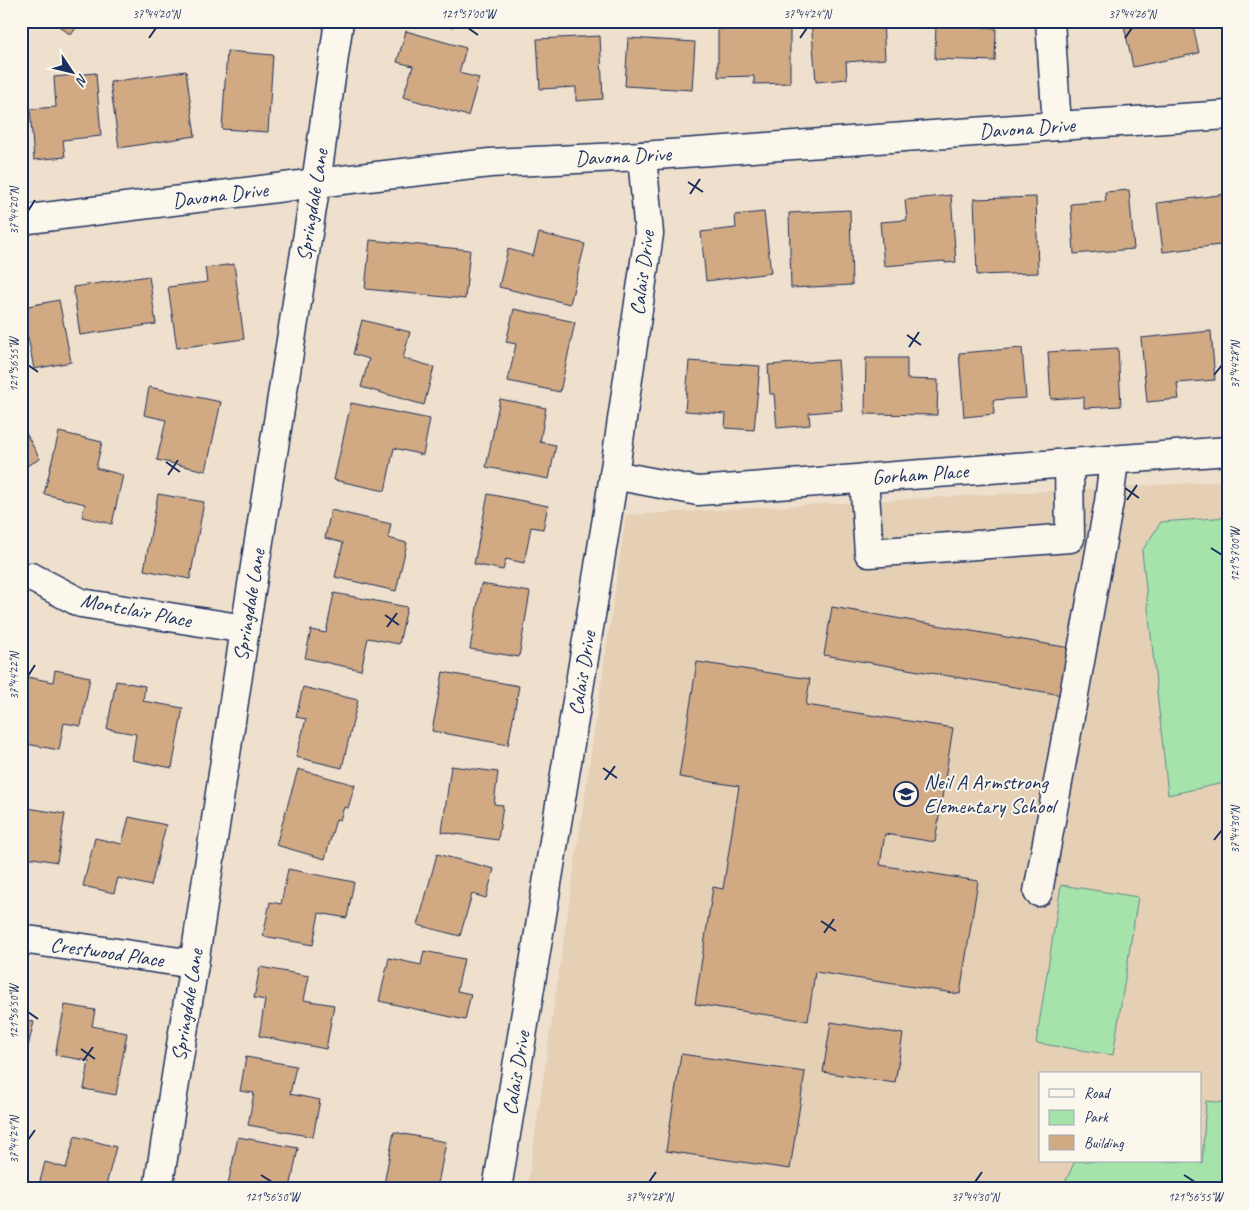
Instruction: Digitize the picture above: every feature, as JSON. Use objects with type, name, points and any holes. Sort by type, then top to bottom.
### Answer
[{"type":"street","name":"Springdale Lane","points":[[158,1189],[316,183],[339,21]]},
{"type":"street","points":[[1050,21],[1057,126]]},
{"type":"street","name":"Davona Drive","points":[[21,220],[490,163],[642,156],[1228,115]]},
{"type":"street","name":"Calais Drive","points":[[497,1189],[614,475],[649,234],[642,156]]},
{"type":"street","name":"Gorham Place","points":[[614,475],[698,491],[1228,451]]},
{"type":"street","points":[[1038,892],[1109,502],[1114,460]]},
{"type":"street","points":[[864,478],[869,553],[1070,538],[1069,463]]},
{"type":"street","name":"Montclair Place","points":[[32,577],[81,603],[245,629]]},
{"type":"street","name":"Crestwood Place","points":[[21,939],[194,964]]},
{"type":"shaded area","name":"Neil A Armstrong Elementary School","points":[[1228,481],[1228,1189],[527,1189],[626,515]]},
{"type":"green space","points":[[1228,517],[1228,782],[1168,795],[1142,551],[1161,522]]},
{"type":"green space","points":[[1061,885],[1138,897],[1113,1055],[1036,1043]]},
{"type":"green space","points":[[1228,960],[1228,1023],[1223,1023]]},
{"type":"green space","points":[[1206,1101],[1228,1103],[1228,1189],[1062,1189],[1075,1162],[1199,1162],[1202,1164]]},
{"type":"building","points":[[52,21],[81,21],[71,35]]},
{"type":"building","points":[[426,21],[454,21],[453,27]]},
{"type":"building","points":[[811,21],[883,21],[885,59],[846,62],[847,79],[816,82]]},
{"type":"building","points":[[936,21],[982,21],[982,27],[996,28],[995,61],[935,59]]},
{"type":"building","points":[[1123,21],[1192,21],[1199,53],[1133,67]]},
{"type":"building","points":[[790,28],[790,83],[754,84],[754,76],[718,77],[718,29]]},
{"type":"building","points":[[406,31],[466,48],[459,73],[479,78],[468,116],[403,97],[413,66],[397,62]]},
{"type":"building","points":[[600,36],[603,99],[576,101],[576,87],[540,89],[537,39]]},
{"type":"building","points":[[628,38],[695,42],[692,90],[625,86]]},
{"type":"building","points":[[227,51],[273,55],[268,132],[222,129]]},
{"type":"building","points":[[186,71],[195,136],[119,148],[110,82]]},
{"type":"building","points":[[96,73],[101,136],[63,140],[65,157],[34,160],[30,109],[56,107],[54,77]]},
{"type":"building","points":[[1129,190],[1134,249],[1074,254],[1071,204],[1106,201],[1105,192]]},
{"type":"building","points":[[1226,194],[1228,206],[1228,244],[1163,252],[1157,203]]},
{"type":"building","points":[[951,195],[956,262],[945,263],[945,261],[884,266],[880,222],[907,220],[905,200]]},
{"type":"building","points":[[1036,197],[1038,273],[977,275],[974,199]]},
{"type":"building","points":[[850,210],[852,285],[791,288],[789,213]]},
{"type":"building","points":[[764,212],[771,273],[706,281],[701,232],[736,228],[735,215]]},
{"type":"building","points":[[539,233],[585,244],[570,304],[499,287],[508,249],[533,256]]},
{"type":"building","points":[[370,240],[470,250],[465,299],[365,289]]},
{"type":"building","points":[[234,264],[244,339],[177,348],[168,287],[207,282],[205,268]]},
{"type":"building","points":[[149,276],[156,324],[80,335],[73,287]]},
{"type":"building","points":[[21,297],[23,307],[59,300],[71,362],[34,369],[28,337],[21,339]]},
{"type":"building","points":[[514,309],[575,322],[560,392],[508,381],[516,344],[506,342]]},
{"type":"building","points":[[362,320],[410,332],[403,358],[434,367],[424,405],[361,387],[369,359],[353,354]]},
{"type":"building","points":[[1211,331],[1215,380],[1177,383],[1179,399],[1147,402],[1141,338]]},
{"type":"building","points":[[1022,348],[1026,398],[993,400],[994,414],[964,417],[959,353]]},
{"type":"building","points":[[1118,348],[1121,406],[1084,408],[1084,397],[1051,399],[1048,352]]},
{"type":"building","points":[[866,358],[907,358],[907,379],[938,380],[937,415],[865,414]]},
{"type":"building","points":[[838,360],[842,410],[809,413],[810,425],[777,428],[774,394],[770,394],[768,365]]},
{"type":"building","points":[[689,361],[760,366],[754,430],[725,428],[726,414],[685,411]]},
{"type":"building","points":[[149,387],[221,402],[206,471],[157,460],[166,420],[144,415]]},
{"type":"building","points":[[500,399],[546,408],[540,442],[556,445],[549,479],[486,467]]},
{"type":"building","points":[[351,403],[430,419],[423,455],[394,448],[385,491],[334,480]]},
{"type":"building","points":[[21,424],[40,459],[21,469]]},
{"type":"building","points":[[59,432],[102,442],[96,468],[123,475],[112,524],[82,517],[85,504],[44,494]]},
{"type":"building","points":[[158,494],[204,502],[190,579],[144,570]]},
{"type":"building","points":[[488,494],[548,506],[543,529],[531,527],[524,563],[506,559],[503,570],[474,564]]},
{"type":"building","points":[[331,510],[391,524],[388,538],[407,543],[396,591],[335,577],[343,543],[325,538]]},
{"type":"building","points":[[481,584],[530,592],[519,657],[470,649]]},
{"type":"building","points":[[334,593],[407,607],[399,644],[368,638],[361,670],[305,658],[311,630],[326,633]]},
{"type":"building","points":[[832,607],[1070,648],[1062,695],[824,655]]},
{"type":"building","points":[[697,662],[810,679],[806,705],[953,728],[935,842],[885,834],[880,865],[978,881],[960,994],[815,972],[808,1021],[695,1004],[713,887],[723,889],[739,786],[679,777]]},
{"type":"building","points":[[55,670],[90,677],[81,726],[64,723],[59,750],[21,743],[22,676],[53,682]]},
{"type":"building","points":[[443,672],[519,686],[508,745],[432,731]]},
{"type":"building","points":[[116,681],[145,686],[143,701],[183,708],[172,768],[132,760],[136,734],[107,729]]},
{"type":"building","points":[[303,687],[358,700],[342,768],[296,757],[306,719],[296,717]]},
{"type":"building","points":[[451,766],[498,772],[494,804],[503,805],[498,840],[442,832]]},
{"type":"building","points":[[298,769],[355,785],[348,808],[344,807],[340,820],[336,819],[325,859],[276,845]]},
{"type":"building","points":[[21,807],[65,814],[57,862],[21,856]]},
{"type":"building","points":[[129,817],[166,825],[151,886],[118,878],[114,893],[83,886],[95,838],[122,844]]},
{"type":"building","points":[[437,854],[494,869],[486,898],[472,894],[460,936],[418,925]]},
{"type":"building","points":[[288,869],[354,882],[347,918],[319,913],[313,945],[263,936],[270,902],[281,904]]},
{"type":"building","points":[[424,951],[464,959],[457,991],[471,994],[465,1020],[379,1001],[389,958],[421,965]]},
{"type":"building","points":[[260,967],[309,976],[304,1000],[334,1005],[326,1049],[259,1036],[265,1000],[254,998]]},
{"type":"building","points":[[65,1005],[95,1010],[92,1026],[127,1033],[116,1095],[84,1089],[89,1061],[55,1055]]},
{"type":"building","points":[[21,1019],[34,1022],[21,1074]]},
{"type":"building","points":[[831,1022],[903,1034],[895,1083],[823,1072]]},
{"type":"building","points":[[681,1054],[805,1072],[790,1169],[666,1151]]},
{"type":"building","points":[[246,1057],[296,1066],[290,1094],[320,1100],[313,1137],[248,1125],[254,1093],[240,1091]]},
{"type":"building","points":[[394,1132],[446,1142],[437,1189],[383,1189]]},
{"type":"building","points":[[75,1136],[116,1147],[105,1189],[38,1189],[45,1162],[66,1168]]},
{"type":"building","points":[[238,1137],[298,1148],[290,1189],[227,1189]]},
{"type":"place","name":"Neil A Armstrong Elementary School","points":[[906,794]]}]
